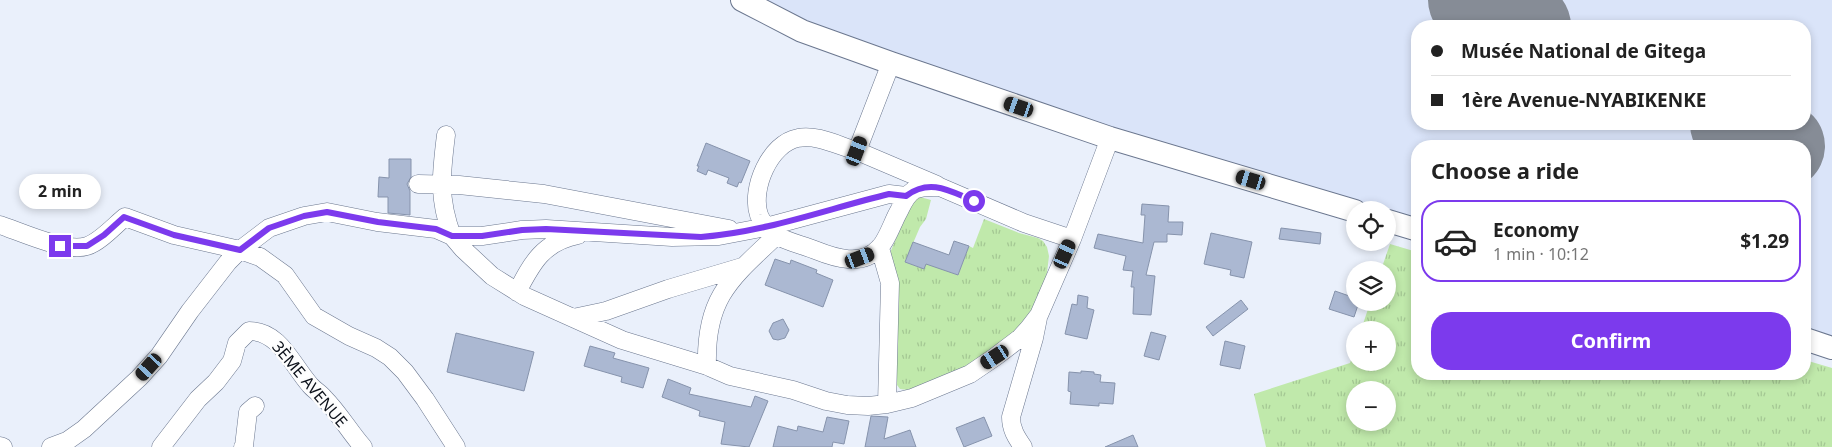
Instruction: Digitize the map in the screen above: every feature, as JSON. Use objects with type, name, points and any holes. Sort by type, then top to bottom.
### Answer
[{"type":"main road","points":[[742,0],[802,31],[891,63],[1110,138],[1346,208]]},
{"type":"main road","points":[[1396,223],[1411,228]]},
{"type":"main road","points":[[1811,341],[1832,348]]},
{"type":"street","points":[[857,151],[891,63]]},
{"type":"street","points":[[446,135],[441,184],[444,216],[452,236],[492,276],[517,292],[622,340],[707,366],[730,376],[793,390],[826,401],[847,405],[868,406],[887,404],[912,398],[970,374],[1020,338],[1039,315]]},
{"type":"street","points":[[741,232],[753,216],[759,185],[769,159],[787,141],[799,138],[812,138],[857,151],[1024,223],[1072,239]]},
{"type":"street","points":[[1023,447],[1014,434],[1011,426],[1011,417],[1039,315],[1072,239],[1110,138]]},
{"type":"street","points":[[418,184],[441,184],[544,194],[741,232]]},
{"type":"street","points":[[757,202],[759,215],[771,231],[835,258],[847,260],[871,254],[880,248],[906,196],[914,190],[925,187],[940,187]]},
{"type":"street","points":[[51,447],[67,441],[84,428],[139,378],[159,356],[208,286],[240,250],[269,228],[304,216],[327,212],[378,222],[436,229],[452,236],[482,236],[538,229],[701,237],[741,232],[771,231],[889,194],[906,196]]},
{"type":"street","points":[[0,225],[60,246],[87,246],[104,235],[124,217],[174,235],[240,250],[260,257],[285,275],[314,316],[390,357],[405,372],[425,399],[456,447]]},
{"type":"street","points":[[707,366],[706,341],[714,307],[723,292],[771,231]]},
{"type":"street","points":[[517,292],[528,272],[545,249],[560,240],[590,232]]},
{"type":"street","points":[[880,248],[890,283],[887,404]]},
{"type":"street","points":[[573,318],[606,311],[668,289],[742,267]]},
{"type":"street","name":"3ÈME AVENUE","points":[[161,447],[198,399],[216,382],[232,362],[237,343],[249,331],[260,331],[275,341],[290,357],[310,386],[323,397],[363,447]]},
{"type":"street","points":[[243,447],[248,412],[255,406]]},
{"type":"shaded area","points":[[752,0],[1832,0],[1832,339],[1811,333],[1811,140],[1411,140],[1411,218],[1396,214],[1396,201],[1351,201],[1267,177],[835,41]]},
{"type":"green space","points":[[920,197],[931,200],[926,219],[920,227],[905,262],[924,269],[926,263],[958,275],[969,246],[973,248],[984,219],[1019,233],[1038,238],[1047,247],[1049,256],[1047,273],[1042,289],[1029,318],[983,360],[916,391],[900,389],[897,385],[897,351],[889,255],[911,204]]},
{"type":"green space","points":[[1396,246],[1411,250],[1411,380],[1811,380],[1811,362],[1832,368],[1832,447],[1266,447],[1254,394],[1346,364],[1346,371],[1396,371],[1396,321],[1364,321],[1367,311],[1396,311],[1396,261],[1384,261],[1388,251],[1396,251]]},
{"type":"building","points":[[706,143],[750,161],[741,183],[739,182],[737,187],[727,183],[729,178],[708,170],[706,175],[697,171],[699,166],[697,166]]},
{"type":"building","points":[[389,159],[411,159],[411,177],[407,184],[410,191],[410,215],[388,213],[388,197],[378,197],[379,177],[389,178]]},
{"type":"building","points":[[1142,204],[1169,206],[1168,222],[1183,222],[1182,235],[1167,234],[1167,242],[1154,242],[1146,275],[1155,276],[1151,315],[1133,314],[1134,287],[1131,287],[1133,271],[1123,270],[1126,256],[1094,248],[1098,234],[1143,243],[1145,215],[1141,215]]},
{"type":"building","points":[[1281,228],[1321,233],[1320,244],[1279,239]]},
{"type":"building","points":[[1211,233],[1252,242],[1244,278],[1230,275],[1231,270],[1204,264]]},
{"type":"building","points":[[954,241],[969,246],[958,275],[926,264],[924,269],[905,262],[913,242],[949,255]]},
{"type":"building","points":[[775,259],[790,264],[791,260],[817,270],[816,273],[833,280],[823,307],[765,285]]},
{"type":"building","points":[[1335,291],[1346,295],[1346,311],[1356,311],[1354,317],[1329,309]]},
{"type":"building","points":[[1078,295],[1088,297],[1087,308],[1094,310],[1087,339],[1065,334],[1072,304],[1077,305]]},
{"type":"building","points":[[1241,300],[1248,309],[1213,336],[1206,327]]},
{"type":"building","points":[[783,319],[789,330],[785,338],[773,339],[769,331],[773,323]]},
{"type":"building","points":[[1151,332],[1166,336],[1159,360],[1144,356]]},
{"type":"building","points":[[456,333],[534,352],[524,391],[447,372]]},
{"type":"building","points":[[1225,341],[1245,346],[1240,369],[1220,365]]},
{"type":"building","points":[[590,346],[615,353],[613,358],[649,368],[643,388],[621,382],[622,377],[584,366]]},
{"type":"building","points":[[1081,371],[1094,372],[1094,374],[1101,375],[1100,382],[1115,383],[1113,404],[1099,403],[1099,406],[1070,404],[1071,392],[1068,391],[1069,372],[1081,373]]},
{"type":"building","points":[[668,379],[691,388],[689,394],[751,407],[755,396],[768,401],[749,447],[721,444],[725,422],[699,416],[700,411],[662,397]]},
{"type":"building","points":[[871,416],[888,417],[884,439],[910,430],[916,447],[865,447]]},
{"type":"building","points":[[827,417],[849,421],[844,444],[833,442],[832,447],[773,447],[778,426],[797,431],[798,426],[823,432]]},
{"type":"building","points":[[984,417],[992,436],[964,447],[956,428]]},
{"type":"building","points":[[1133,435],[1138,447],[1105,447]]},
{"type":"runway","points":[[1472,0],[1514,20]]},
{"type":"runway","points":[[1747,130],[1768,140]]},
{"type":"route","points":[[60,246],[87,246],[104,235],[124,217],[174,235],[240,250],[269,228],[304,216],[327,212],[378,222],[436,229],[452,236],[482,236],[522,230],[546,229],[701,237],[719,236],[766,227],[889,194],[906,196],[914,190],[925,187],[940,187],[974,201]]}]
